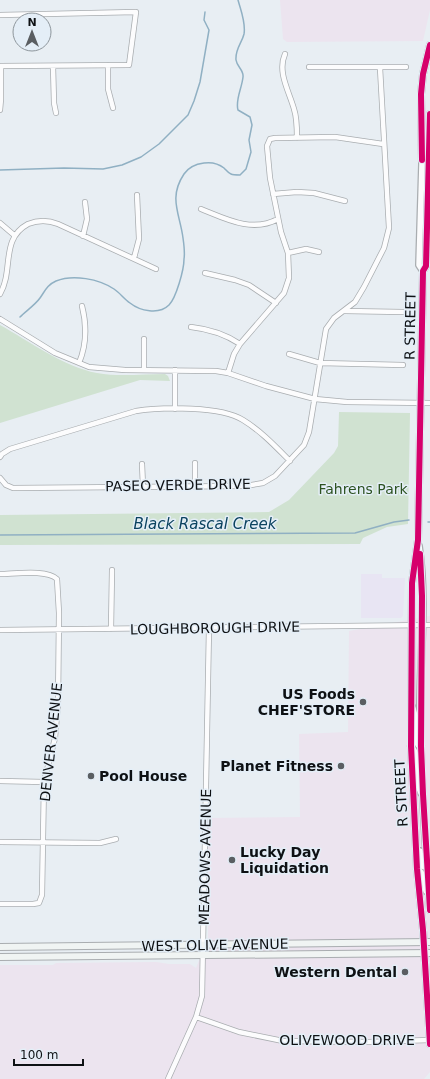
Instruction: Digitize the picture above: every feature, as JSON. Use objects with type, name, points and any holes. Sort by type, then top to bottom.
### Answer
[{"type":"main road","name":"WEST OLIVE AVENUE","points":[[0,947],[427,942]]},
{"type":"main road","name":"WEST OLIVE AVENUE","points":[[0,957],[427,953]]},
{"type":"street","points":[[0,15],[136,12],[129,65],[0,66],[0,110]]},
{"type":"street","name":"R STREET","points":[[423,271],[419,265],[422,164],[421,114],[424,74],[430,45]]},
{"type":"street","points":[[285,54],[282,60],[282,68],[294,110],[297,138]]},
{"type":"street","points":[[108,65],[108,89],[113,108]]},
{"type":"street","points":[[53,66],[54,103],[56,113]]},
{"type":"street","points":[[309,68],[406,68]]},
{"type":"street","name":"PASEO VERDE DRIVE","points":[[0,478],[6,485],[13,488],[245,486],[263,483],[275,476],[290,461],[304,445],[309,432],[326,329],[334,318],[355,302],[384,248],[387,238],[389,228],[383,144],[380,68]]},
{"type":"street","name":"R STREET","points":[[430,114],[426,266],[423,271],[418,540],[412,583],[411,704],[411,746],[417,869],[427,942],[430,1044]]},
{"type":"street","points":[[228,373],[234,354],[240,344],[284,293],[289,278],[288,253],[272,194],[268,167],[267,146],[270,139],[334,137],[383,144]]},
{"type":"street","points":[[272,194],[297,192],[314,193],[345,200]]},
{"type":"street","points":[[134,258],[139,239],[137,196]]},
{"type":"street","points":[[83,236],[86,219],[85,202]]},
{"type":"street","points":[[201,209],[232,222],[247,225],[259,226],[270,224],[278,219]]},
{"type":"street","points":[[0,294],[6,276],[8,249],[14,235],[23,227],[41,221],[54,222],[156,268]]},
{"type":"street","points":[[0,223],[14,235]]},
{"type":"street","points":[[288,253],[306,250],[319,252]]},
{"type":"street","points":[[205,273],[250,285],[276,303]]},
{"type":"street","points":[[79,363],[84,350],[86,329],[82,306]]},
{"type":"street","points":[[345,311],[403,312]]},
{"type":"street","points":[[0,319],[55,353],[89,367],[144,370],[216,371],[228,373],[266,386],[315,399],[347,402],[430,403]]},
{"type":"street","points":[[191,327],[217,332],[240,344]]},
{"type":"street","points":[[144,339],[144,370]]},
{"type":"street","points":[[289,354],[320,363],[403,365]]},
{"type":"street","points":[[175,370],[175,409]]},
{"type":"street","points":[[0,457],[10,449],[78,430],[124,414],[145,410],[175,409],[214,410],[238,417],[267,437],[290,461]]},
{"type":"street","points":[[195,463],[195,486]]},
{"type":"street","points":[[142,464],[142,486]]},
{"type":"street","name":"R STREET","points":[[418,540],[422,561],[422,794],[430,910]]},
{"type":"street","points":[[111,629],[112,570]]},
{"type":"street","name":"DENVER AVENUE","points":[[0,574],[54,575],[57,579],[58,629],[57,717],[55,738],[44,782],[42,895],[39,903],[0,904]]},
{"type":"street","name":"LOUGHBOROUGH DRIVE","points":[[0,630],[430,626]]},
{"type":"street","name":"MEADOWS AVENUE","points":[[168,1079],[196,1017],[202,996],[209,628]]},
{"type":"street","points":[[411,704],[415,711],[416,740],[418,745],[421,746]]},
{"type":"street","points":[[411,746],[416,752],[418,785],[422,794]]},
{"type":"street","points":[[0,781],[44,782]]},
{"type":"street","points":[[415,826],[419,832],[421,863],[422,866],[427,867]]},
{"type":"street","points":[[0,842],[43,841],[100,843],[116,839]]},
{"type":"street","points":[[417,869],[422,873],[426,890],[429,895]]},
{"type":"street","name":"OLIVEWOOD DRIVE","points":[[196,1017],[239,1032],[283,1041],[430,1041]]},
{"type":"shaded area","points":[[280,0],[430,0],[430,10],[423,41],[287,42],[283,39]]},
{"type":"shaded area","points":[[361,574],[382,574],[382,578],[405,578],[403,616],[401,618],[361,618]]},
{"type":"shaded area","points":[[430,616],[430,1072],[424,1079],[0,1079],[0,965],[156,962],[169,964],[190,964],[196,968],[208,938],[208,818],[300,817],[299,734],[348,732],[349,631]]},
{"type":"green space","points":[[0,325],[47,353],[85,370],[114,375],[165,374],[168,376],[170,381],[140,380],[0,423]]},
{"type":"green space","name":"Fahrens Park","points":[[339,412],[410,413],[408,524],[387,527],[363,538],[360,544],[0,545],[0,515],[269,512],[289,500],[334,453],[338,446]]},
{"type":"waterway","points":[[20,317],[38,301],[50,284],[70,278],[94,280],[108,285],[134,306],[144,310],[160,310],[165,308],[172,301],[177,290],[184,264],[182,229],[176,206],[179,183],[184,174],[190,168],[204,163],[217,164],[230,174],[240,175],[246,169],[251,152],[249,140],[252,125],[250,117],[238,110],[237,106],[243,75],[236,60],[236,56],[244,34],[243,17],[238,0]]},
{"type":"waterway","points":[[0,170],[64,168],[103,169],[122,165],[141,157],[159,144],[188,115],[194,101],[200,82],[209,30],[204,20],[205,12]]},
{"type":"waterway","name":"Black Rascal Creek","points":[[0,535],[355,533],[394,522],[409,520]]},
{"type":"cycle path","points":[[422,160],[421,94],[423,74],[430,45]]},
{"type":"cycle path","points":[[430,114],[426,266],[423,271],[418,540],[412,583],[411,746],[417,869],[423,930],[430,1044]]},
{"type":"cycle path","points":[[420,554],[422,596],[421,746],[430,910]]},
{"type":"place","name":"US Foods CHEF'STORE","points":[[363,702]]},
{"type":"place","name":"Planet Fitness","points":[[341,766]]},
{"type":"place","name":"Pool House","points":[[91,776]]},
{"type":"place","name":"Lucky Day Liquidation","points":[[232,860]]},
{"type":"place","name":"Western Dental","points":[[405,972]]}]
